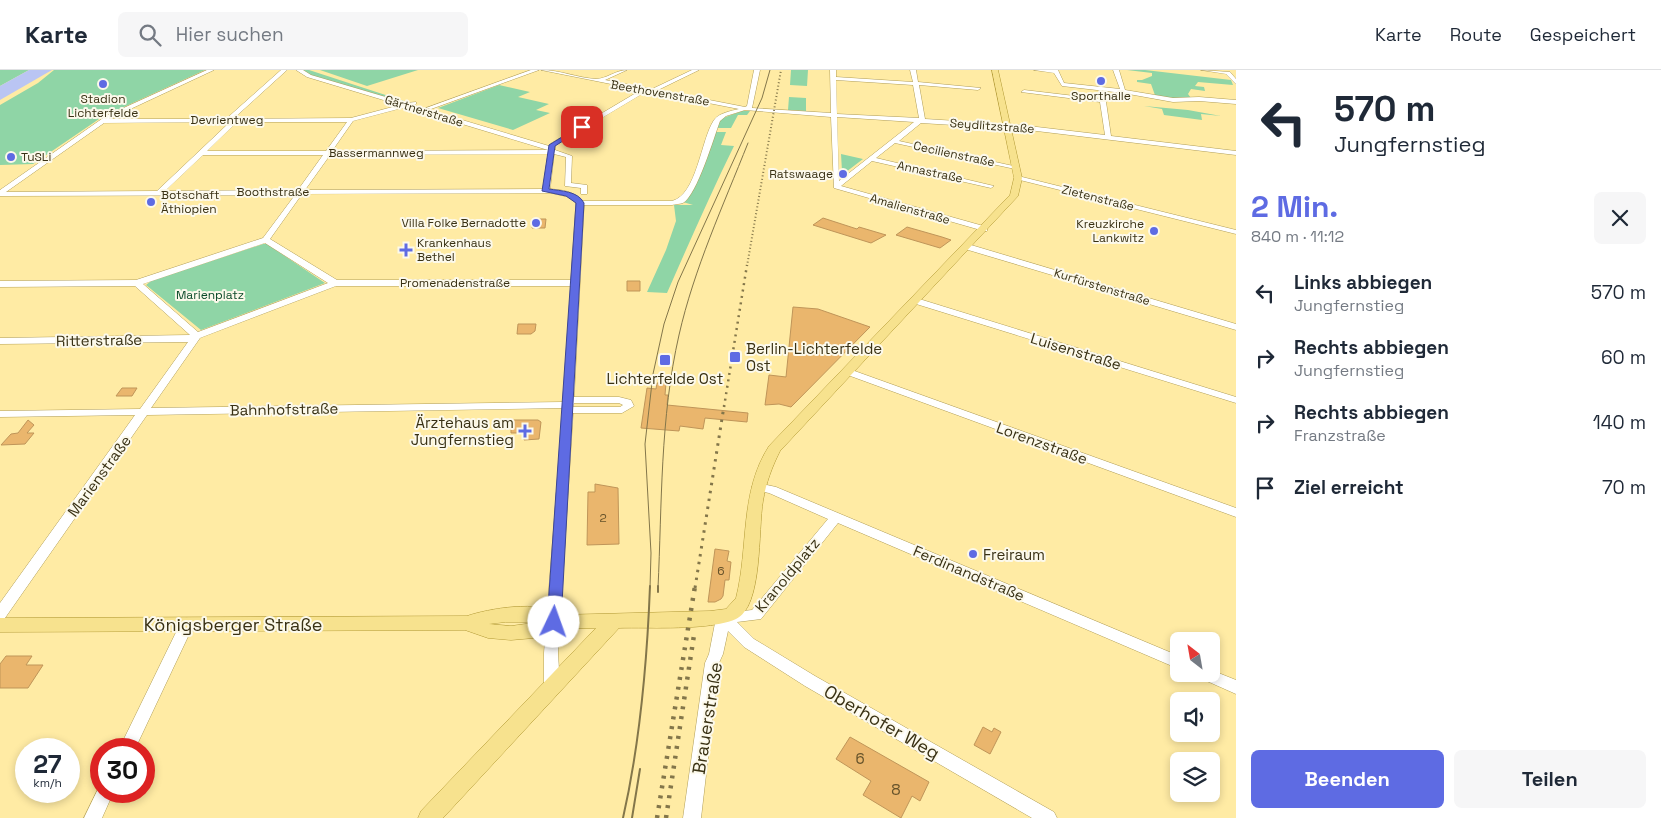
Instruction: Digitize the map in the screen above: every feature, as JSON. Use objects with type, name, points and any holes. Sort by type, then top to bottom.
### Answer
[{"type":"main road","points":[[995,70],[1018,178]]},
{"type":"main road","name":"Kranoldplatz","points":[[723,618],[732,614],[744,602],[758,487],[764,468],[774,449],[1011,201],[1017,189],[1018,178]]},
{"type":"main road","name":"Königsberger Straße","points":[[0,626],[466,623],[479,629],[524,633],[544,629],[554,622],[723,618]]},
{"type":"main road","points":[[429,818],[613,622]]},
{"type":"street","points":[[0,193],[102,121],[211,70]]},
{"type":"street","points":[[228,120],[284,70]]},
{"type":"street","name":"Gärtnerstraße","points":[[299,70],[309,76],[551,148]]},
{"type":"street","name":"Gärtnerstraße","points":[[312,70],[551,148]]},
{"type":"street","points":[[429,108],[536,70]]},
{"type":"street","name":"Beethovenstraße","points":[[544,70],[746,109]]},
{"type":"street","points":[[600,81],[624,70]]},
{"type":"street","points":[[653,91],[696,70]]},
{"type":"street","points":[[558,192],[573,196],[580,203],[672,203],[682,201],[687,195],[700,167],[717,120],[724,115],[750,107],[757,70]]},
{"type":"street","points":[[833,70],[836,187]]},
{"type":"street","points":[[836,187],[922,119],[912,70]]},
{"type":"street","points":[[1037,70],[1056,71],[1062,84],[1123,90],[1166,99],[1199,98],[1236,102]]},
{"type":"street","points":[[1116,70],[1123,90]]},
{"type":"street","points":[[1204,70],[1230,71],[1236,82]]},
{"type":"street","points":[[833,78],[978,88]]},
{"type":"street","points":[[1100,88],[1108,138]]},
{"type":"street","points":[[551,148],[645,90]]},
{"type":"street","points":[[1024,92],[1102,101]]},
{"type":"street","points":[[0,284],[137,284],[266,240],[351,120],[414,103]]},
{"type":"street","name":"Seydlitzstraße","points":[[746,109],[1007,126],[1236,154]]},
{"type":"street","points":[[160,193],[236,120]]},
{"type":"street","name":"Devrientweg","points":[[102,121],[351,120]]},
{"type":"street","name":"Cecilienstraße","points":[[892,142],[1015,167]]},
{"type":"street","points":[[551,148],[569,156],[567,185]]},
{"type":"street","points":[[546,191],[551,148]]},
{"type":"street","name":"Bassermannweg","points":[[202,154],[551,148]]},
{"type":"street","name":"Annastraße","points":[[870,159],[991,186]]},
{"type":"street","name":"Zietenstraße","points":[[1018,178],[1236,232]]},
{"type":"street","points":[[558,192],[567,185],[584,186],[584,192]]},
{"type":"street","name":"Amalienstraße","points":[[836,187],[984,230]]},
{"type":"street","name":"Boothstraße","points":[[0,193],[558,192]]},
{"type":"street","points":[[552,687],[551,653],[580,203]]},
{"type":"street","points":[[266,240],[335,283]]},
{"type":"street","name":"Kurfürstenstraße","points":[[968,247],[1236,327]]},
{"type":"street","points":[[137,284],[197,336],[335,283]]},
{"type":"street","name":"Promenadenstraße","points":[[335,283],[575,283]]},
{"type":"street","name":"Luisenstraße","points":[[916,301],[1236,400]]},
{"type":"street","name":"Ritterstraße","points":[[0,341],[188,339],[197,336]]},
{"type":"street","name":"Marienstraße","points":[[0,614],[197,336]]},
{"type":"street","name":"Lorenzstraße","points":[[849,372],[1236,513]]},
{"type":"street","name":"Bahnhofstraße","points":[[0,414],[568,405]]},
{"type":"street","name":"Ferdinandstraße","points":[[758,487],[772,490],[1170,659]]},
{"type":"street","name":"Kranoldplatz","points":[[723,618],[756,614],[836,517]]},
{"type":"street","name":"Brauerstraße","points":[[692,818],[712,663],[716,654],[723,618]]},
{"type":"street","name":"Oberhofer Weg","points":[[723,618],[749,643],[810,681],[1048,818]]},
{"type":"street","points":[[132,738],[187,624]]},
{"type":"street","points":[[1220,680],[1236,687]]},
{"type":"street","points":[[93,818],[100,803]]},
{"type":"green space","points":[[0,70],[29,70],[0,86]]},
{"type":"green space","name":"Stadion Lichterfelde","points":[[54,70],[205,70],[102,117],[33,164],[0,165],[0,105],[38,83]]},
{"type":"green space","points":[[302,70],[309,70],[410,103],[406,104],[310,75]]},
{"type":"green space","points":[[320,70],[418,70],[367,86]]},
{"type":"green space","points":[[791,70],[808,70],[807,86],[790,85]]},
{"type":"green space","points":[[1127,70],[1145,70],[1231,80],[1233,85],[1198,82],[1195,86],[1204,87],[1205,91],[1191,89],[1188,94],[1191,98],[1156,98],[1151,84],[1137,82],[1137,80],[1152,76],[1152,73]]},
{"type":"green space","points":[[499,85],[530,92],[518,97],[549,104],[536,110],[550,113],[513,130],[438,108]]},
{"type":"green space","points":[[789,97],[806,98],[806,111],[788,110]]},
{"type":"green space","points":[[1144,106],[1188,110],[1221,116],[1201,114],[1202,120],[1164,115],[1162,109]]},
{"type":"green space","points":[[742,111],[750,111],[747,115],[738,115],[731,128],[716,128],[720,119]]},
{"type":"green space","points":[[715,132],[726,132],[721,145],[734,146],[667,293],[647,292],[666,250],[676,221],[674,205],[693,205],[683,202],[687,200],[705,163]]},
{"type":"green space","points":[[841,154],[863,159],[846,172],[842,171]]},
{"type":"green space","name":"Marienplatz","points":[[267,244],[325,283],[201,330],[146,285],[151,281]]},
{"type":"water","points":[[29,70],[52,70],[0,100],[0,86]]},
{"type":"building","points":[[823,218],[857,229],[859,227],[886,235],[871,243],[813,225]]},
{"type":"building","name":"Villa Folke Bernadotte","points":[[534,219],[546,219],[545,228],[532,228]]},
{"type":"building","points":[[907,227],[951,240],[940,248],[896,235]]},
{"type":"building","points":[[627,281],[640,281],[640,291],[627,291]]},
{"type":"building","points":[[793,307],[818,309],[870,327],[791,407],[779,404],[765,405],[769,375],[786,377]]},
{"type":"building","points":[[518,324],[536,324],[535,331],[531,334],[517,334]]},
{"type":"building","points":[[657,383],[666,383],[665,395],[668,395],[667,405],[748,413],[747,422],[705,418],[703,429],[680,426],[679,431],[641,428],[647,388],[656,389]]},
{"type":"building","points":[[122,388],[137,388],[132,396],[116,396]]},
{"type":"building","points":[[28,420],[34,425],[27,433],[34,433],[25,444],[1,445],[11,434],[18,433]]},
{"type":"building","name":"Ärztehaus am Jungfernstieg","points":[[511,420],[538,420],[541,422],[539,439],[524,440],[525,433],[511,433]]},
{"type":"building","points":[[595,484],[618,488],[619,544],[587,545],[588,492],[595,492]]},
{"type":"building","points":[[715,549],[729,551],[727,561],[731,562],[729,580],[725,580],[721,599],[715,602],[708,602]]},
{"type":"building","points":[[6,656],[32,656],[26,665],[43,665],[28,688],[0,688],[0,664]]},
{"type":"building","points":[[983,727],[992,732],[994,728],[1001,732],[990,754],[974,745]]},
{"type":"building","points":[[850,737],[929,782],[920,801],[912,796],[901,818],[863,795],[871,781],[836,759]]},
{"type":"tram line","points":[[650,588],[651,553],[645,444],[653,374],[664,324],[678,282],[762,98],[770,70]]},
{"type":"tram line","points":[[658,588],[665,429],[668,398],[679,335],[701,262],[748,143]]},
{"type":"tram line","points":[[623,818],[634,761],[642,703],[650,586]]},
{"type":"tram line","points":[[632,818],[640,769]]},
{"type":"railway","points":[[747,266],[781,70]]},
{"type":"railway","points":[[724,407],[747,265]]},
{"type":"railway","points":[[695,588],[724,406]]},
{"type":"railway","points":[[657,818],[695,586]]},
{"type":"railway","points":[[666,818],[694,635]]},
{"type":"place","name":"Sporthalle","points":[[1101,81]]},
{"type":"place","name":"Stadion Lichterfelde","points":[[103,84]]},
{"type":"place","name":"TuSLi","points":[[11,157]]},
{"type":"place","name":"Ratswaage","points":[[843,174]]},
{"type":"place","name":"Botschaft Äthiopien","points":[[151,202]]},
{"type":"place","name":"Villa Folke Bernadotte","points":[[536,223]]},
{"type":"place","name":"Kreuzkirche Lankwitz","points":[[1154,231]]},
{"type":"place","name":"Krankenhaus Bethel","points":[[406,250]]},
{"type":"place","name":"Berlin-Lichterfelde Ost","points":[[735,357]]},
{"type":"place","name":"Lichterfelde Ost","points":[[665,360]]},
{"type":"place","name":"Ärztehaus am Jungfernstieg","points":[[525,431]]},
{"type":"place","name":"Freiraum","points":[[973,554]]},
{"type":"route","points":[[554,622],[580,203],[578,199],[568,194],[546,191],[552,145],[582,127]]}]
